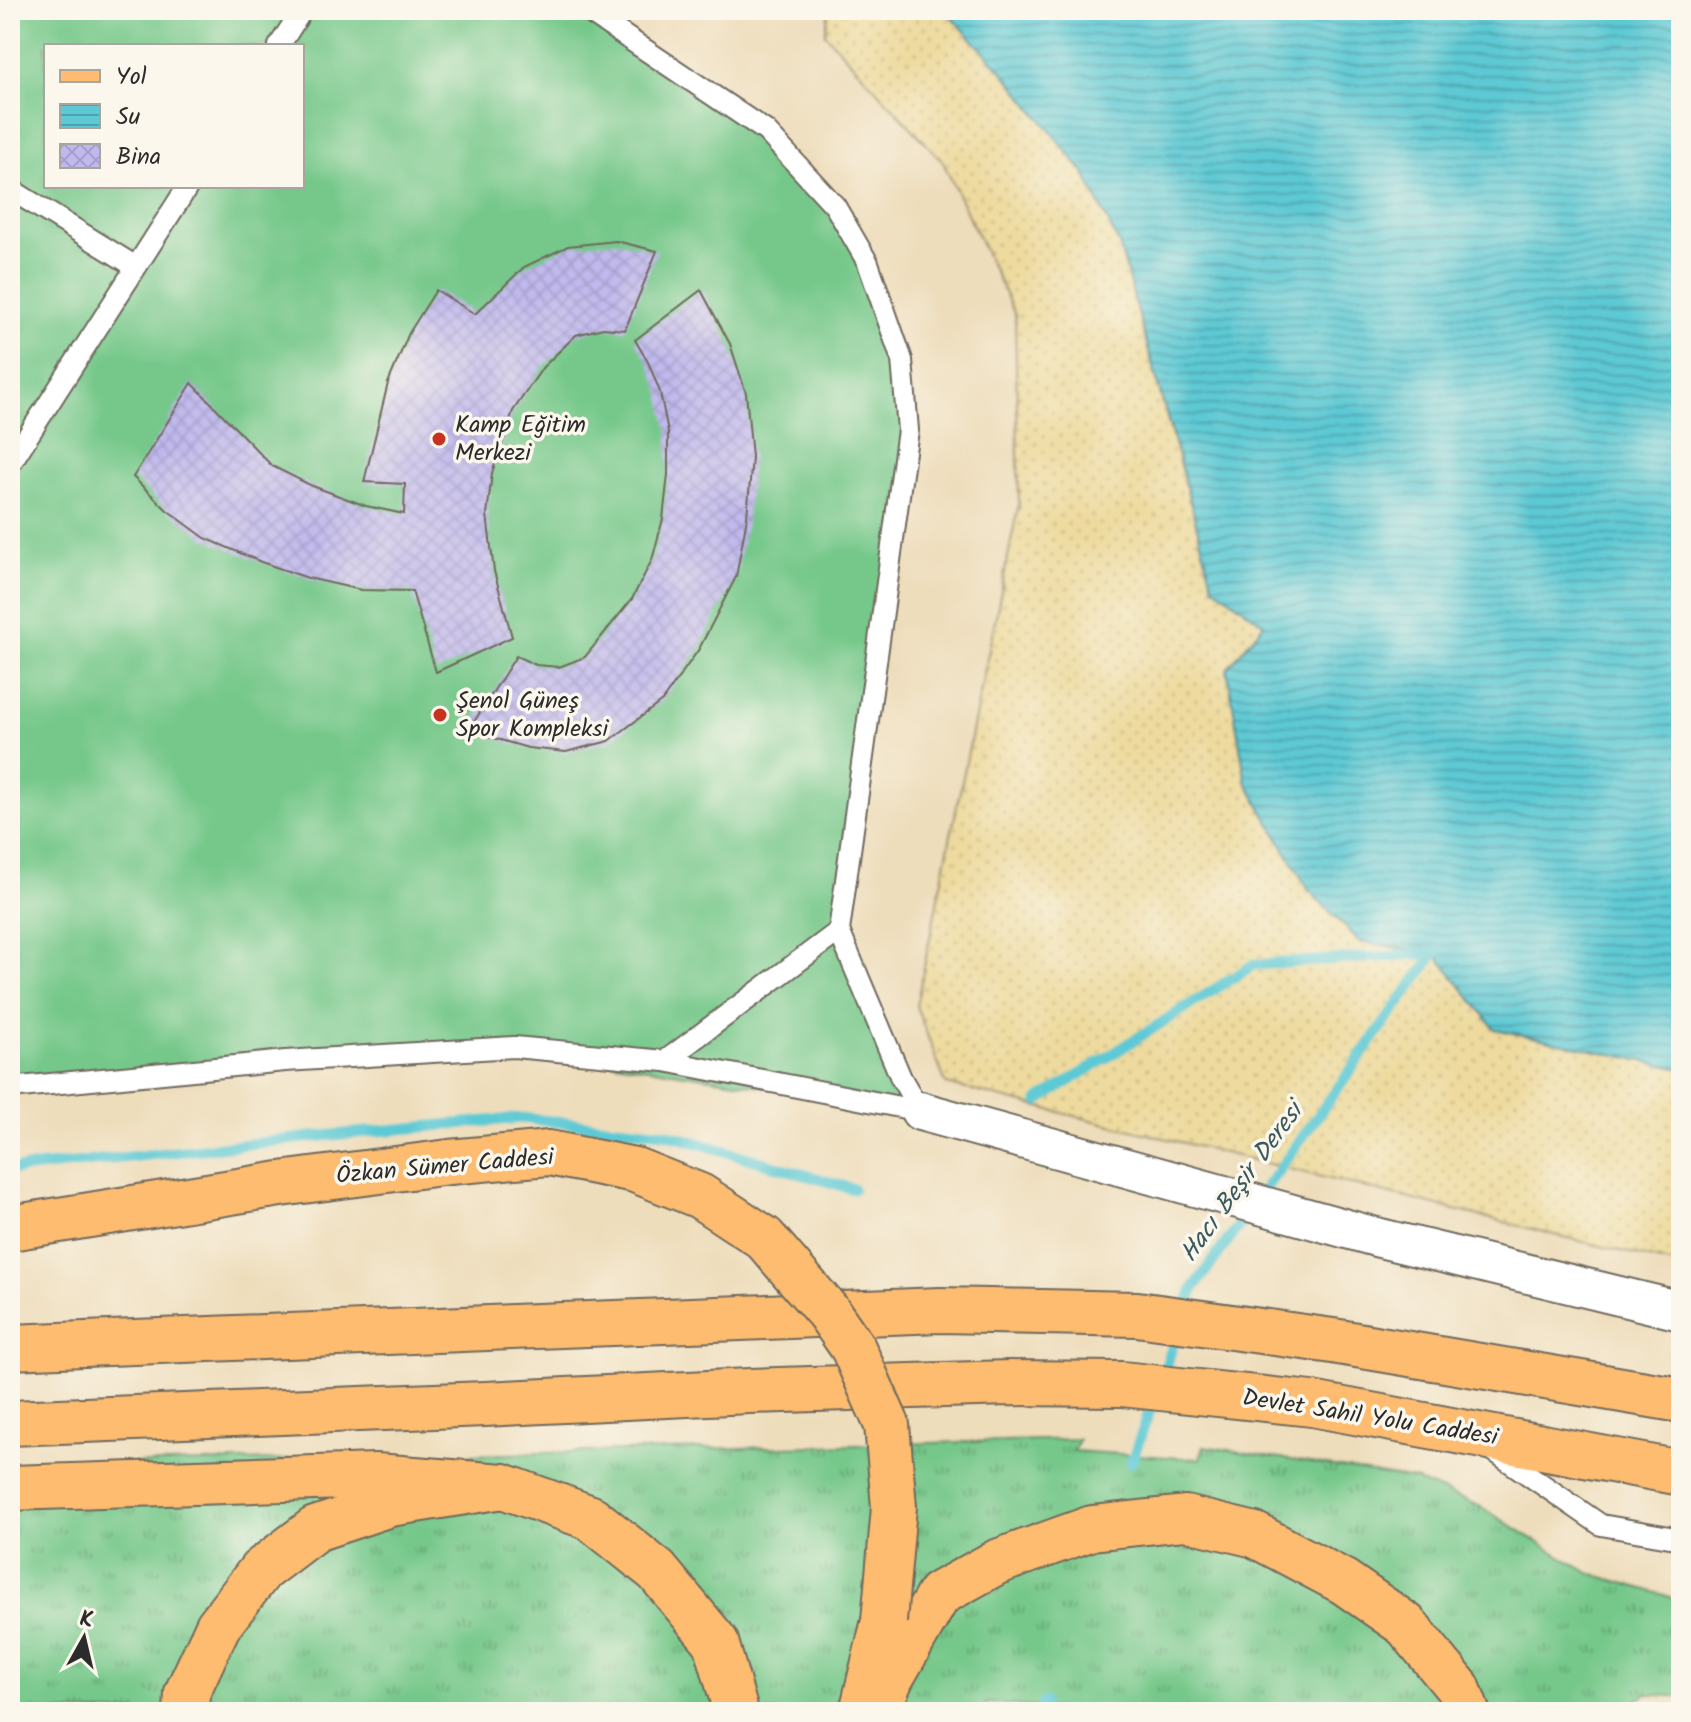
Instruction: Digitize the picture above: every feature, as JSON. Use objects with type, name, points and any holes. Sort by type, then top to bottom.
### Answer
[{"type":"main road","name":"Özkan Sümer Caddesi","points":[[10,1228],[280,1184],[449,1162],[549,1153],[635,1170],[700,1196],[764,1238],[828,1312],[853,1348],[887,1425],[894,1507],[884,1621],[862,1712]]},
{"type":"main road","points":[[10,1347],[940,1310],[1137,1314],[1333,1341],[1681,1400]]},
{"type":"main road","name":"Devlet Sahil Yolu Caddesi","points":[[10,1423],[749,1391],[1009,1383],[1122,1384],[1312,1404],[1681,1473]]},
{"type":"main road","points":[[10,1488],[376,1476],[503,1486],[591,1518],[657,1571],[716,1642],[736,1712]]},
{"type":"main road","points":[[186,1712],[187,1693],[218,1626],[261,1570],[315,1529],[390,1504],[503,1486]]},
{"type":"main road","points":[[877,1712],[891,1678],[939,1594],[997,1562],[1092,1528],[1185,1518],[1255,1535],[1344,1582],[1406,1625],[1458,1688],[1467,1712]]},
{"type":"street","points":[[920,1111],[1376,1237],[1681,1311]]},
{"type":"lane","points":[[280,44],[302,10]]},
{"type":"lane","points":[[586,10],[766,131],[835,206],[868,263],[902,360],[908,430],[839,931],[901,1078],[920,1111]]},
{"type":"lane","points":[[10,464],[187,188]]},
{"type":"lane","points":[[10,189],[136,267]]},
{"type":"lane","points":[[665,1061],[839,931]]},
{"type":"lane","points":[[10,1088],[285,1061],[514,1047],[665,1061],[920,1111]]},
{"type":"lane","points":[[1468,1433],[1601,1525],[1681,1539]]},
{"type":"green space","name":"Şenol Güneş Spor Kompleksi","points":[[10,10],[586,10],[766,131],[868,263],[908,430],[839,931],[920,1111],[514,1047],[10,1088]]},
{"type":"green space","points":[[1079,1439],[1074,1451],[1200,1459],[1204,1446],[1415,1480],[1479,1506],[1589,1573],[1681,1600],[1681,1697],[1646,1694],[1619,1712],[1088,1712],[987,1703],[983,1712],[10,1712],[10,1467]]},
{"type":"sand","points":[[829,10],[945,10],[1004,73],[1085,174],[1119,244],[1213,586],[1264,624],[1227,669],[1246,782],[1308,889],[1360,942],[1435,953],[1495,1029],[1681,1069],[1681,1266],[946,1084],[916,1006],[1019,503],[1015,315],[943,162],[825,34]]},
{"type":"water","points":[[945,10],[1681,10],[1681,1069],[1495,1029],[1435,953],[1360,942],[1308,889],[1246,782],[1227,669],[1264,624],[1213,586],[1119,244],[1085,174],[1004,73]]},
{"type":"building","name":"Kamp Eğitim Merkezi","points":[[616,241],[657,251],[625,330],[603,328],[576,335],[543,367],[513,411],[492,473],[487,515],[494,571],[512,637],[436,672],[412,591],[361,590],[308,578],[261,562],[205,538],[167,510],[133,477],[192,383],[272,466],[310,485],[366,506],[404,514],[405,484],[364,482],[388,383],[409,333],[436,290],[475,314],[524,267],[568,246]]},
{"type":"building","points":[[701,290],[730,344],[746,393],[752,457],[747,517],[736,577],[699,649],[662,701],[609,741],[566,752],[528,748],[490,737],[472,725],[516,656],[536,665],[559,667],[585,657],[632,599],[652,560],[663,519],[668,474],[668,432],[660,392],[635,340]]},
{"type":"waterway","points":[[1038,1101],[1253,965],[1435,953]]},
{"type":"waterway","name":"Hacı Beşir Deresi","points":[[1185,1312],[1193,1289],[1435,953]]},
{"type":"waterway","points":[[10,1170],[521,1118],[664,1133],[853,1189]]},
{"type":"waterway","name":"Hacı Beşir Deresi","points":[[1161,1380],[1179,1328]]},
{"type":"waterway","name":"Hacı Beşir Deresi","points":[[1131,1463],[1155,1396]]},
{"type":"waterway","name":"Hacı Beşir Deresi","points":[[1040,1712],[1044,1702]]},
{"type":"place","name":"Kamp Eğitim Merkezi","points":[[439,439]]},
{"type":"place","name":"Şenol Güneş Spor Kompleksi","points":[[440,715]]}]
